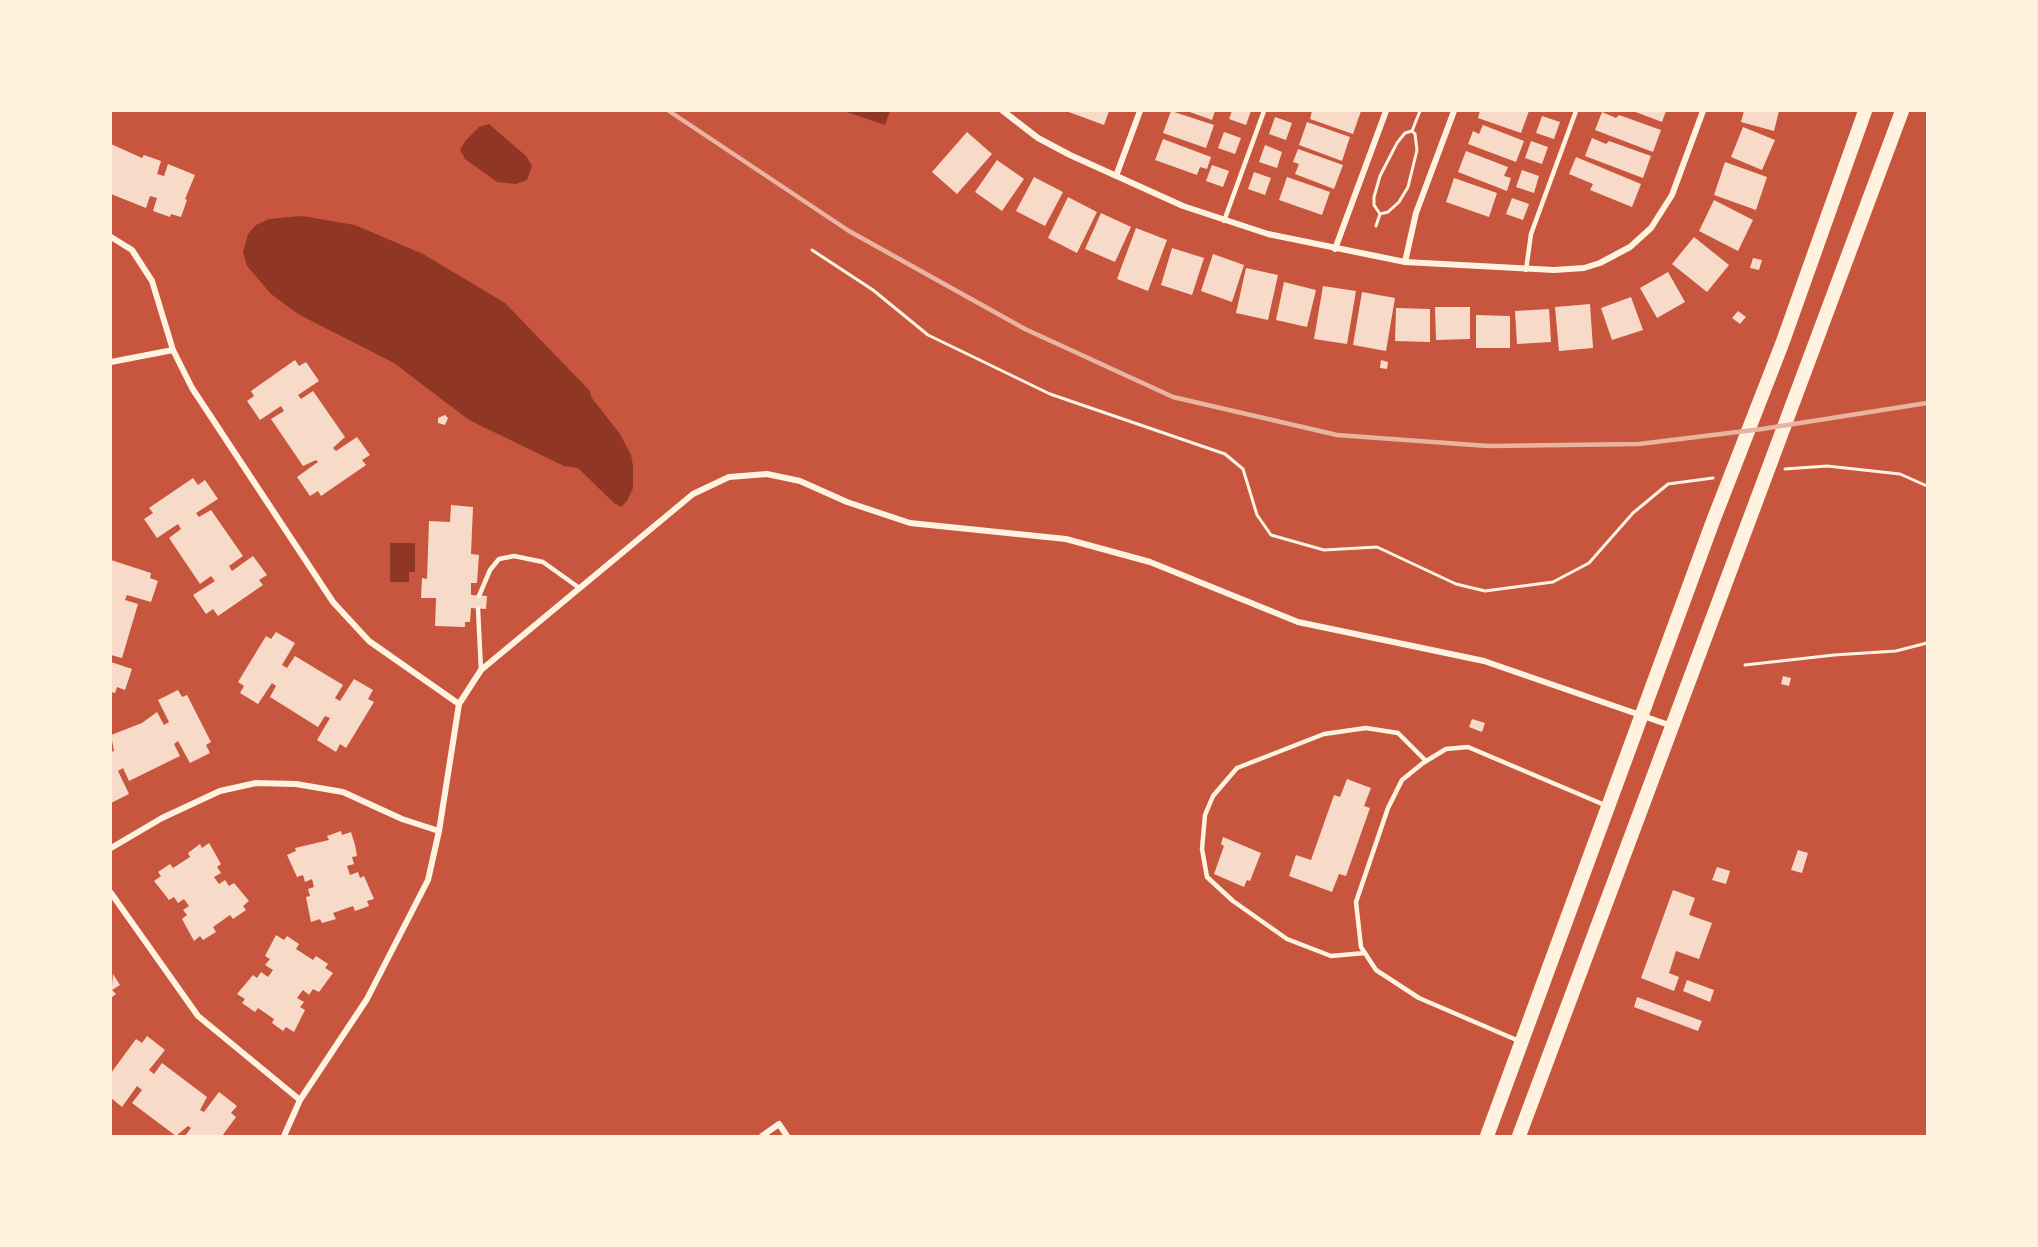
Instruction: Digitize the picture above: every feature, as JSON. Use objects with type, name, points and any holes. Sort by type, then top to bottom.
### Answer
[{"type":"main road","points":[[1486,1136],[1713,521],[1782,344],[1865,111]]},
{"type":"main road","points":[[1519,1136],[1817,345],[1902,111]]},
{"type":"street","points":[[1116,176],[1140,111]]},
{"type":"street","points":[[1335,249],[1386,111]]},
{"type":"street","points":[[1405,262],[1416,213],[1454,111]]},
{"type":"street","points":[[1006,112],[1038,138],[1116,176],[1224,222],[1335,249],[1405,262],[1526,270],[1584,268],[1616,256],[1635,243],[1651,228],[1672,195],[1703,111]]},
{"type":"street","points":[[111,237],[132,250],[152,281],[173,350],[192,388],[333,602],[369,641],[459,704]]},
{"type":"street","points":[[111,362],[173,350]]},
{"type":"street","points":[[284,1136],[300,1100],[367,999],[428,880],[439,831],[459,704],[481,670],[578,587],[693,494],[729,477],[767,474],[800,481],[847,502],[910,523],[1065,539],[1150,562],[1298,622],[1484,661],[1672,726]]},
{"type":"street","points":[[111,848],[162,818],[210,795],[256,783],[296,784],[343,792],[402,819],[439,831]]},
{"type":"street","points":[[111,893],[198,1016],[300,1100]]},
{"type":"street","points":[[762,1136],[779,1124],[787,1136]]},
{"type":"lane","points":[[1224,222],[1264,111]]},
{"type":"lane","points":[[1526,270],[1531,234],[1576,111]]},
{"type":"lane","points":[[479,596],[490,570],[500,559],[514,556],[543,562],[578,587]]},
{"type":"lane","points":[[478,609],[481,670]]},
{"type":"lane","points":[[1365,953],[1331,956],[1287,939],[1233,901],[1207,877],[1202,849],[1205,814],[1213,796],[1237,768],[1324,734],[1366,728],[1398,733],[1426,761]]},
{"type":"lane","points":[[1522,1042],[1419,998],[1376,970],[1361,947],[1356,902],[1388,808],[1402,780],[1426,761],[1446,749],[1468,747],[1609,807]]},
{"type":"path","points":[[1412,131],[1420,111]]},
{"type":"path","points":[[1380,214],[1374,205],[1374,197],[1380,176],[1397,142],[1405,133],[1412,131]]},
{"type":"path","points":[[1376,226],[1380,214],[1393,208],[1408,187],[1417,150],[1416,134],[1412,131]]},
{"type":"path","points":[[812,250],[873,290],[928,335],[1050,394],[1225,454],[1243,469],[1257,514],[1271,536],[1324,550],[1377,547],[1456,584],[1485,591],[1553,582],[1589,563],[1632,513],[1668,484],[1716,477]]},
{"type":"path","points":[[1781,470],[1827,466],[1879,471],[1900,474],[1927,486]]},
{"type":"path","points":[[1745,665],[1896,651],[1927,643]]},
{"type":"shaded area","points":[[844,111],[890,111],[885,125]]},
{"type":"shaded area","points":[[489,124],[526,156],[532,166],[527,180],[516,184],[497,182],[465,159],[460,150],[466,140],[479,127]]},
{"type":"shaded area","points":[[302,216],[355,225],[423,254],[505,303],[590,391],[591,397],[620,434],[631,455],[633,466],[633,488],[627,501],[621,507],[578,468],[564,466],[469,420],[394,363],[298,314],[271,294],[247,266],[243,252],[248,234],[256,225],[269,219]]},
{"type":"shaded area","points":[[390,543],[415,543],[415,572],[409,572],[409,582],[390,582]]},
{"type":"building","points":[[1066,111],[1109,111],[1104,125]]},
{"type":"building","points":[[1171,111],[1214,125],[1206,148],[1163,133]]},
{"type":"building","points":[[1187,111],[1215,111],[1212,120]]},
{"type":"building","points":[[1232,111],[1251,111],[1246,125],[1229,119]]},
{"type":"building","points":[[1312,111],[1361,111],[1353,134],[1310,119]]},
{"type":"building","points":[[1480,111],[1529,111],[1521,133],[1478,118]]},
{"type":"building","points":[[1633,111],[1666,111],[1662,122]]},
{"type":"building","points":[[1744,111],[1779,111],[1774,131],[1741,122]]},
{"type":"building","points":[[1602,112],[1616,118],[1619,115],[1661,130],[1653,152],[1595,130]]},
{"type":"building","points":[[1542,116],[1560,122],[1554,139],[1536,133]]},
{"type":"building","points":[[1275,117],[1292,123],[1286,140],[1269,134]]},
{"type":"building","points":[[1307,122],[1350,137],[1342,161],[1299,145]]},
{"type":"building","points":[[1483,125],[1524,141],[1516,162],[1468,144],[1473,131],[1479,134]]},
{"type":"building","points":[[1743,127],[1775,140],[1762,170],[1731,157]]},
{"type":"building","points":[[967,132],[992,154],[957,194],[932,172]]},
{"type":"building","points":[[1224,132],[1241,138],[1235,154],[1218,148]]},
{"type":"building","points":[[1592,138],[1606,144],[1609,141],[1651,156],[1643,178],[1585,156]]},
{"type":"building","points":[[1163,139],[1211,157],[1207,169],[1200,167],[1197,175],[1155,160]]},
{"type":"building","points":[[1531,141],[1548,147],[1542,164],[1525,158]]},
{"type":"building","points":[[111,144],[142,158],[144,155],[161,161],[157,174],[164,176],[168,164],[195,175],[185,199],[187,200],[181,217],[171,214],[170,217],[153,211],[157,198],[150,196],[146,208],[111,194]]},
{"type":"building","points":[[1265,145],[1282,152],[1277,168],[1259,162]]},
{"type":"building","points":[[1298,149],[1343,165],[1334,189],[1295,174],[1299,164],[1293,162]]},
{"type":"building","points":[[1466,151],[1508,167],[1504,176],[1511,178],[1507,191],[1458,172]]},
{"type":"building","points":[[1576,157],[1641,184],[1632,207],[1590,190],[1593,184],[1569,174]]},
{"type":"building","points":[[997,160],[1024,179],[1002,211],[975,192]]},
{"type":"building","points":[[1725,162],[1767,177],[1756,210],[1714,195]]},
{"type":"building","points":[[1212,165],[1229,171],[1223,187],[1206,181]]},
{"type":"building","points":[[1522,170],[1539,176],[1534,193],[1516,187]]},
{"type":"building","points":[[1254,172],[1271,178],[1265,195],[1248,189]]},
{"type":"building","points":[[1034,177],[1063,192],[1045,226],[1016,211]]},
{"type":"building","points":[[1287,177],[1330,192],[1322,215],[1279,200]]},
{"type":"building","points":[[1454,178],[1497,193],[1489,217],[1446,202]]},
{"type":"building","points":[[1068,197],[1097,212],[1077,253],[1048,238]]},
{"type":"building","points":[[1512,198],[1529,204],[1523,220],[1506,214]]},
{"type":"building","points":[[1714,200],[1753,220],[1738,251],[1699,231]]},
{"type":"building","points":[[1101,213],[1131,227],[1115,262],[1085,249]]},
{"type":"building","points":[[1136,228],[1167,240],[1148,291],[1117,279]]},
{"type":"building","points":[[1694,237],[1729,265],[1707,292],[1672,264]]},
{"type":"building","points":[[1172,248],[1204,258],[1192,295],[1161,285]]},
{"type":"building","points":[[1213,254],[1244,265],[1232,302],[1201,291]]},
{"type":"building","points":[[1753,258],[1762,260],[1759,270],[1750,268]]},
{"type":"building","points":[[1246,268],[1278,275],[1268,320],[1236,313]]},
{"type":"building","points":[[1668,272],[1685,302],[1657,318],[1640,288]]},
{"type":"building","points":[[1284,282],[1316,290],[1307,327],[1276,320]]},
{"type":"building","points":[[1323,286],[1356,291],[1347,344],[1314,339]]},
{"type":"building","points":[[1362,292],[1395,298],[1386,351],[1353,345]]},
{"type":"building","points":[[1631,297],[1643,330],[1612,340],[1601,308]]},
{"type":"building","points":[[1590,304],[1593,348],[1559,351],[1555,307]]},
{"type":"building","points":[[1435,307],[1470,307],[1470,339],[1436,340]]},
{"type":"building","points":[[1396,308],[1430,309],[1430,342],[1395,341]]},
{"type":"building","points":[[1549,309],[1551,342],[1517,344],[1515,311]]},
{"type":"building","points":[[1738,311],[1746,317],[1740,324],[1732,318]]},
{"type":"building","points":[[1476,315],[1510,316],[1510,348],[1476,348]]},
{"type":"building","points":[[295,360],[299,366],[306,362],[319,381],[298,395],[301,399],[313,391],[345,437],[333,448],[336,451],[357,437],[370,455],[362,460],[366,465],[321,496],[318,491],[310,496],[297,477],[318,462],[316,460],[303,466],[271,419],[284,411],[281,406],[260,420],[247,401],[254,396],[251,391]]},
{"type":"building","points":[[1381,360],[1388,362],[1387,369],[1380,368]]},
{"type":"building","points":[[445,415],[448,418],[445,425],[438,423],[438,418]]},
{"type":"building","points":[[193,478],[198,485],[205,480],[218,499],[196,513],[199,517],[211,510],[243,556],[229,566],[232,571],[253,556],[267,575],[259,580],[263,585],[218,616],[213,609],[206,614],[193,595],[215,581],[211,576],[200,584],[169,538],[181,529],[178,524],[157,538],[144,519],[153,513],[149,508]]},
{"type":"building","points":[[451,505],[473,507],[471,554],[479,555],[477,583],[471,583],[471,595],[487,596],[486,609],[471,608],[470,622],[465,622],[465,627],[435,626],[436,598],[421,598],[422,578],[427,579],[429,521],[450,522]]},
{"type":"building","points":[[111,560],[151,573],[150,578],[158,581],[151,602],[127,595],[125,600],[138,604],[122,658],[111,655]]},
{"type":"building","points":[[276,632],[295,643],[282,665],[287,668],[295,656],[343,685],[335,698],[340,701],[354,679],[373,690],[368,699],[374,702],[346,748],[340,744],[336,752],[317,740],[330,718],[325,716],[318,727],[270,697],[276,686],[272,683],[258,704],[240,693],[244,686],[238,682],[266,636],[271,639]]},
{"type":"building","points":[[111,662],[132,669],[125,690],[117,687],[115,693],[111,692]]},
{"type":"building","points":[[1783,676],[1791,678],[1789,686],[1781,684]]},
{"type":"building","points":[[178,690],[182,697],[187,695],[211,742],[206,745],[210,753],[190,763],[178,741],[174,744],[180,756],[129,781],[123,768],[118,771],[129,794],[111,803],[111,752],[114,751],[111,735],[142,723],[157,712],[164,725],[169,722],[158,700]]},
{"type":"building","points":[[1472,719],[1485,723],[1482,732],[1469,727]]},
{"type":"building","points":[[1347,779],[1371,788],[1364,806],[1370,808],[1346,876],[1339,874],[1332,892],[1289,876],[1296,855],[1311,860],[1334,795],[1340,797]]},
{"type":"building","points":[[341,831],[342,835],[351,832],[355,845],[357,856],[352,857],[354,864],[347,866],[350,875],[358,872],[360,878],[364,876],[374,899],[367,901],[369,906],[355,911],[353,906],[333,913],[336,919],[322,923],[320,919],[311,922],[306,897],[310,896],[308,889],[314,887],[312,879],[305,882],[303,875],[297,877],[287,855],[296,851],[295,848],[329,840],[327,836]]},
{"type":"building","points":[[1223,837],[1261,853],[1250,881],[1247,880],[1244,887],[1214,874],[1224,846],[1221,844]]},
{"type":"building","points":[[209,843],[221,864],[217,867],[221,873],[214,877],[219,884],[225,880],[229,886],[234,883],[249,901],[243,906],[246,910],[233,919],[230,915],[213,927],[216,932],[203,940],[200,936],[194,941],[182,919],[187,915],[183,910],[189,906],[184,899],[178,903],[174,897],[169,900],[154,881],[161,876],[158,872],[170,864],[173,868],[190,857],[188,853],[200,844],[202,848]]},
{"type":"building","points":[[1798,850],[1808,853],[1802,873],[1791,870]]},
{"type":"building","points":[[1717,867],[1730,871],[1726,884],[1712,880]]},
{"type":"building","points":[[1673,890],[1695,898],[1689,915],[1712,923],[1699,959],[1676,951],[1669,973],[1679,977],[1674,991],[1641,978]]},
{"type":"building","points":[[276,935],[284,940],[287,936],[299,944],[296,949],[313,960],[316,956],[328,964],[325,968],[333,973],[319,992],[313,989],[309,995],[303,990],[297,998],[304,1002],[300,1007],[305,1010],[294,1032],[286,1027],[283,1031],[272,1023],[274,1019],[258,1008],[255,1012],[242,1003],[245,999],[237,994],[253,975],[257,978],[261,972],[268,977],[273,970],[265,965],[270,959],[265,956]]},
{"type":"building","points":[[113,974],[120,985],[112,990],[116,994],[111,998]]},
{"type":"building","points":[[1687,980],[1714,990],[1710,1002],[1683,991]]},
{"type":"building","points":[[1637,997],[1702,1021],[1698,1031],[1634,1007]]},
{"type":"building","points":[[147,1036],[165,1050],[149,1070],[154,1074],[162,1063],[207,1097],[200,1110],[204,1112],[219,1092],[237,1106],[231,1113],[236,1117],[222,1136],[185,1136],[191,1128],[188,1126],[176,1136],[132,1103],[142,1090],[137,1086],[122,1107],[111,1098],[111,1073],[136,1039],[142,1043]]},
{"type":"railway","points":[[669,111],[849,231],[1025,329],[1173,397],[1337,435],[1488,446],[1639,444],[1762,429],[1927,403]]}]
